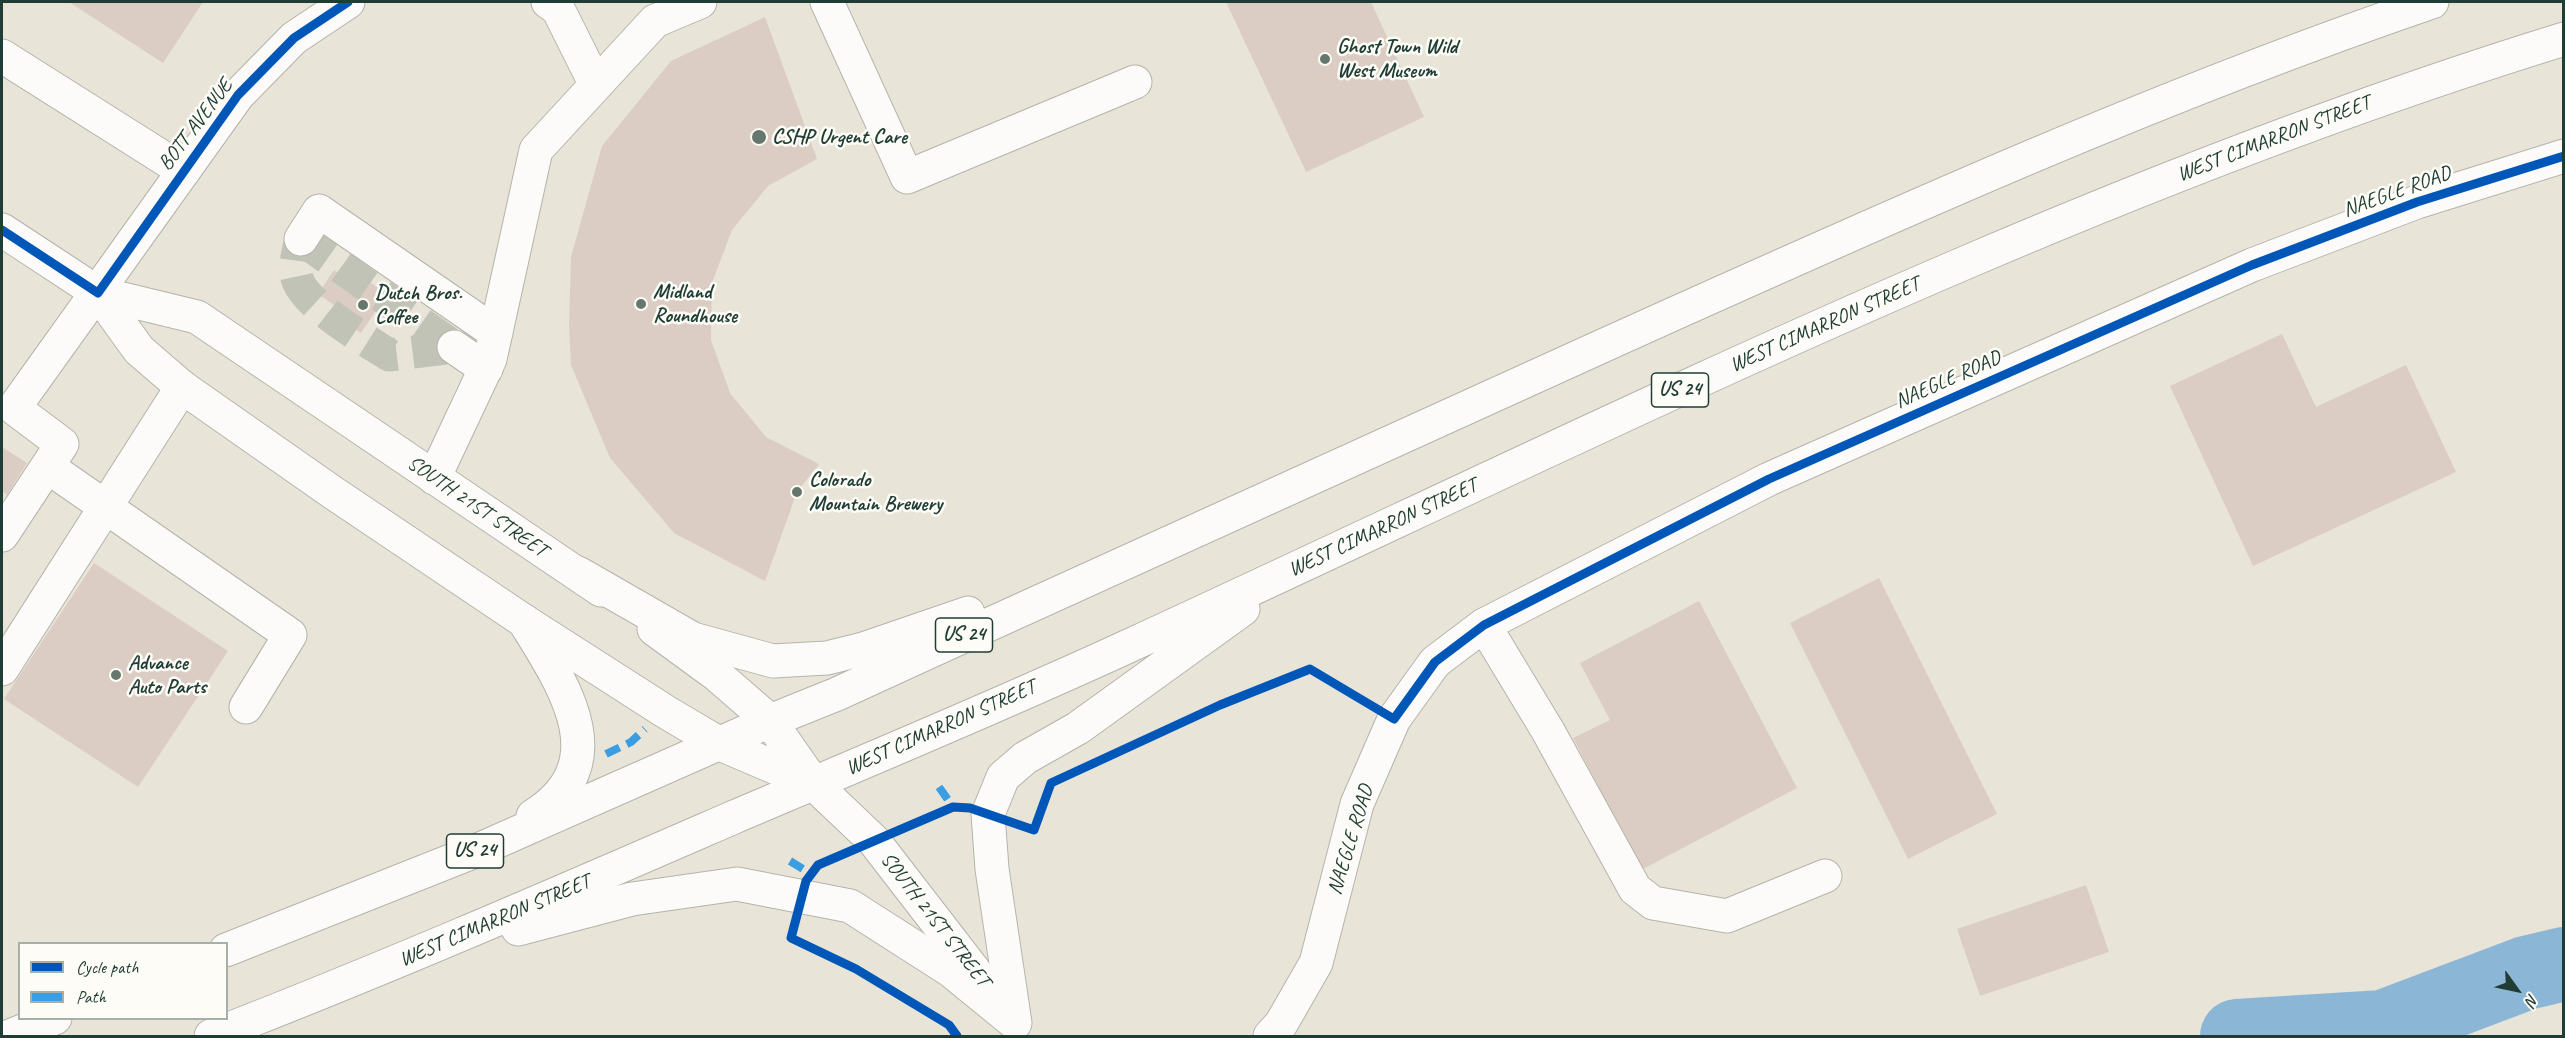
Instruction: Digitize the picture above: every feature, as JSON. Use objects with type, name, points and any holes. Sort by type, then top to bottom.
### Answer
[{"type":"main road","name":"BOTT AVENUE","points":[[6,411],[98,293],[238,95],[294,38],[348,2]]},
{"type":"main road","points":[[548,2],[558,9],[596,85]]},
{"type":"main road","points":[[434,478],[490,359],[536,150],[655,21],[700,2]]},
{"type":"main road","points":[[826,2],[907,177],[1135,82]]},
{"type":"main road","name":"US 24","points":[[228,949],[478,850],[770,721],[837,694],[1880,221],[2109,124],[2320,40],[2432,2]]},
{"type":"main road","name":"WEST CIMARRON STREET","points":[[211,1036],[409,957],[1128,647],[1824,324],[2079,215],[2241,149],[2390,95],[2564,39]]},
{"type":"main road","points":[[2,56],[184,171]]},
{"type":"main road","name":"NAEGLE ROAD","points":[[1270,1036],[1281,1024],[1316,963],[1357,804],[1394,719],[1436,662],[1484,625],[1769,479],[2252,265],[2417,202],[2564,156]]},
{"type":"main road","points":[[301,239],[319,211],[496,333]]},
{"type":"main road","name":"SOUTH 21ST STREET","points":[[2,230],[98,293],[197,318],[578,573],[717,675],[770,721],[814,784],[874,841],[1019,1030]]},
{"type":"main road","name":"SOUTH 21ST STREET","points":[[98,293],[139,350],[182,387],[341,498],[524,621],[720,744],[814,784]]},
{"type":"main road","points":[[454,347],[486,369]]},
{"type":"main road","points":[[2,669],[182,387]]},
{"type":"main road","points":[[2,536],[62,444],[6,411]]},
{"type":"main road","points":[[48,467],[291,635],[246,706]]},
{"type":"main road","points":[[578,573],[693,639],[773,662],[826,658],[863,649],[1157,548]]},
{"type":"main road","points":[[1019,1030],[992,869],[988,814],[1003,777],[1025,758],[1078,728],[1308,563]]},
{"type":"main road","points":[[478,850],[545,808],[563,789],[578,763],[574,715],[558,676],[524,621]]},
{"type":"main road","points":[[1484,625],[1548,731],[1635,889],[1653,903],[1727,916],[1825,876]]},
{"type":"main road","points":[[409,957],[633,899],[737,884],[850,906],[950,970],[1019,1030]]},
{"type":"building","points":[[69,2],[203,2],[163,63]]},
{"type":"building","name":"Ghost Town Wild West Museum","points":[[1226,2],[1371,2],[1424,117],[1306,172]]},
{"type":"building","name":"Midland Roundhouse","points":[[765,17],[817,159],[768,186],[732,230],[712,283],[711,340],[730,393],[766,437],[819,464],[797,492],[765,581],[674,533],[610,458],[571,365],[569,326],[571,257],[602,146],[671,61]]},
{"type":"building","points":[[334,270],[363,289],[368,281],[387,294],[361,333],[342,321],[347,314],[318,294]]},
{"type":"building","points":[[2282,334],[2316,407],[2406,365],[2456,472],[2253,566],[2170,386]]},
{"type":"building","points":[[2,447],[27,463],[7,495],[2,491]]},
{"type":"building","name":"Advance Auto Parts","points":[[94,563],[228,651],[138,787],[4,699]]},
{"type":"building","points":[[1879,578],[1997,814],[1908,859],[1790,623]]},
{"type":"building","points":[[1699,601],[1797,788],[1641,870],[1573,738],[1610,720],[1580,663]]},
{"type":"building","points":[[2086,885],[2109,952],[1980,996],[1957,929]]},
{"type":"waterway","points":[[2237,1036],[2383,1027],[2526,973],[2564,964]]},
{"type":"tunnel","points":[[301,239],[454,347],[389,355],[338,322],[313,301],[298,281],[296,265],[301,239]]},
{"type":"marked path","points":[[606,754],[631,742],[645,729]]},
{"type":"marked path","points":[[939,787],[953,807]]},
{"type":"marked path","points":[[790,861],[811,874]]},
{"type":"cycle path","points":[[2,230],[98,293],[238,95],[294,38],[348,2]]},
{"type":"cycle path","points":[[957,1036],[949,1025],[856,969],[791,938],[806,881],[818,865],[953,807],[970,808],[1034,830],[1051,783],[1220,705],[1310,669],[1394,719],[1435,662],[1484,625],[1769,479],[2252,265],[2417,202],[2564,156]]},
{"type":"place","name":"Ghost Town Wild West Museum","points":[[1325,59]]},
{"type":"place","name":"CSHP Urgent Care","points":[[759,137]]},
{"type":"place","name":"Midland Roundhouse","points":[[641,304]]},
{"type":"place","name":"Dutch Bros. Coffee","points":[[363,305]]},
{"type":"place","name":"Colorado Mountain Brewery","points":[[797,492]]},
{"type":"place","name":"Advance Auto Parts","points":[[116,675]]}]
